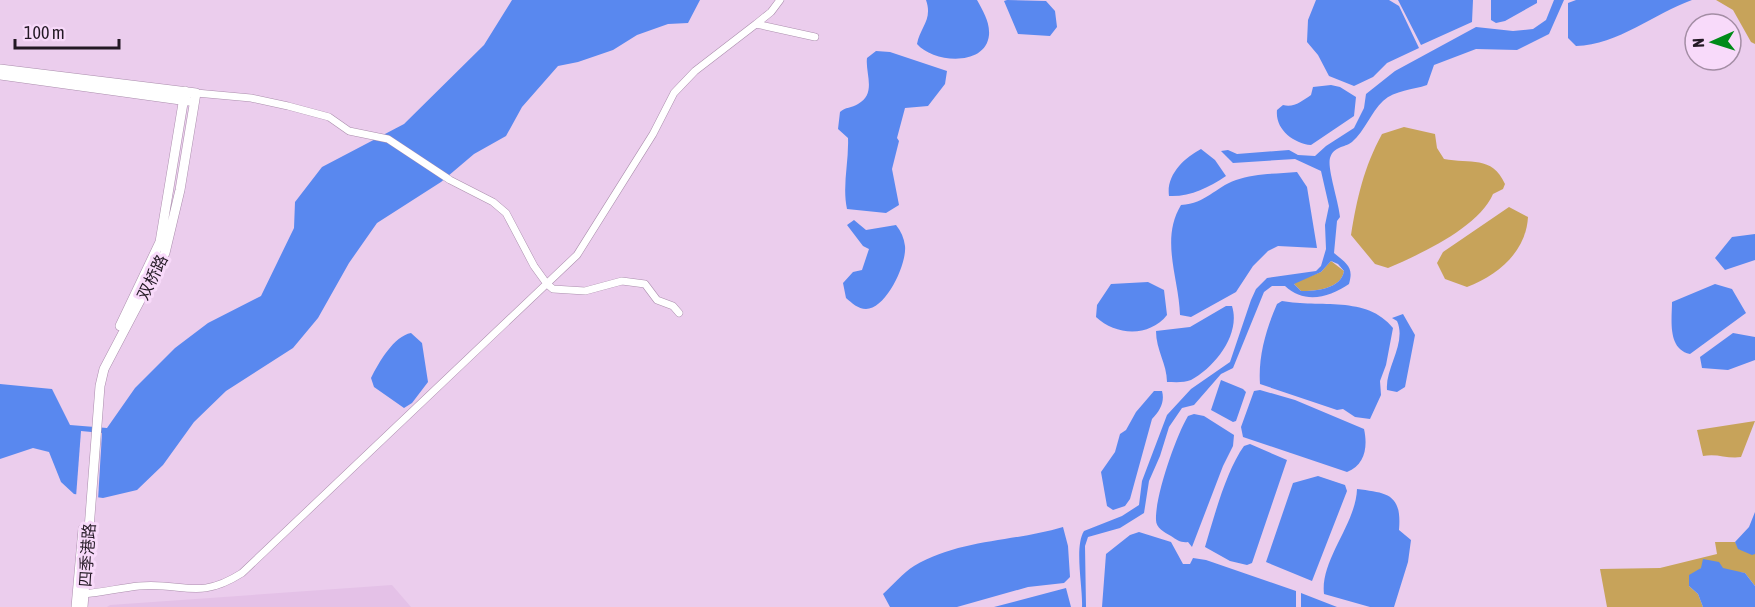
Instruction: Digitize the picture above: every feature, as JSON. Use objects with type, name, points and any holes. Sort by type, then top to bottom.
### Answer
[{"type":"street","points":[[84,594],[141,586],[191,590],[211,589],[242,573],[577,255],[611,203],[675,93],[695,71],[771,12],[780,0]]},
{"type":"street","points":[[756,24],[815,37]]},
{"type":"street","points":[[0,69],[195,97],[251,98],[329,117],[349,131],[388,139],[450,180],[493,202],[506,213],[547,284],[553,289],[585,291],[622,281],[645,285],[657,300],[673,306],[679,313]]},
{"type":"street","points":[[0,75],[185,95]]},
{"type":"street","points":[[76,607],[88,502],[91,410],[99,370],[149,270],[160,242],[185,95]]},
{"type":"street","name":"双桥路","points":[[91,446],[104,369],[159,269],[169,241],[195,97]]},
{"type":"street","name":"四季港路","points":[[83,607],[88,502]]},
{"type":"shaded area","points":[[1716,0],[1755,0],[1755,44],[1751,42],[1743,28],[1743,12],[1733,10]]},
{"type":"shaded area","points":[[1404,127],[1435,134],[1437,148],[1444,159],[1479,162],[1487,165],[1500,175],[1505,184],[1503,189],[1493,194],[1475,218],[1462,228],[1432,247],[1388,268],[1375,264],[1351,235],[1370,158],[1382,134]]},
{"type":"shaded area","points":[[1509,207],[1528,217],[1522,241],[1508,261],[1489,276],[1467,287],[1445,279],[1437,263],[1443,252]]},
{"type":"shaded area","points":[[1331,261],[1344,271],[1342,277],[1333,285],[1327,288],[1301,291],[1293,283],[1321,272]]},
{"type":"shaded area","points":[[1755,421],[1741,457],[1703,456],[1697,430]]},
{"type":"shaded area","points":[[1715,542],[1735,542],[1739,549],[1755,554],[1755,586],[1745,573],[1701,568],[1689,586],[1698,594],[1703,607],[1607,607],[1600,569],[1660,568],[1717,554]]},
{"type":"shaded area","points":[[392,585],[411,607],[107,607],[110,605]]},
{"type":"water","points":[[512,0],[700,0],[688,23],[668,24],[637,35],[613,50],[558,66],[522,107],[506,136],[474,154],[441,182],[377,223],[349,263],[318,318],[293,348],[226,391],[194,422],[163,465],[137,490],[103,498],[74,494],[61,482],[49,452],[33,448],[0,459],[0,384],[52,389],[70,425],[107,428],[135,388],[175,348],[208,323],[261,296],[294,228],[295,202],[322,167],[404,124],[484,45]]},
{"type":"water","points":[[926,0],[977,0],[988,26],[989,35],[986,45],[979,53],[958,59],[935,55],[917,44],[927,18]]},
{"type":"water","points":[[1316,0],[1389,0],[1399,6],[1419,48],[1387,63],[1373,77],[1354,86],[1329,76],[1318,55],[1307,42],[1308,20]]},
{"type":"water","points":[[1398,0],[1473,0],[1472,22],[1421,45]]},
{"type":"water","points":[[1491,0],[1537,0],[1537,3],[1505,21],[1496,23],[1491,20]]},
{"type":"water","points":[[1554,0],[1564,0],[1549,34],[1517,50],[1476,49],[1434,65],[1427,85],[1388,97],[1379,105],[1357,138],[1334,151],[1330,163],[1340,217],[1337,221],[1334,253],[1350,270],[1349,284],[1333,293],[1317,297],[1300,295],[1285,286],[1272,286],[1264,292],[1233,368],[1221,374],[1194,405],[1182,408],[1169,427],[1149,481],[1144,513],[1120,528],[1088,537],[1085,546],[1086,607],[1082,607],[1079,557],[1084,531],[1122,516],[1139,505],[1142,481],[1167,415],[1191,389],[1230,362],[1256,289],[1267,278],[1316,271],[1321,266],[1326,249],[1325,225],[1329,206],[1321,171],[1295,159],[1233,163],[1221,151],[1228,150],[1237,154],[1289,150],[1298,155],[1315,156],[1354,128],[1364,108],[1366,94],[1395,71],[1476,27],[1513,31],[1533,29],[1546,20]],"holes":[[[1331,261],[1338,264],[1344,271],[1342,277],[1327,288],[1301,291],[1294,284],[1321,272]]]},
{"type":"water","points":[[1576,0],[1692,0],[1607,40],[1576,46],[1568,38],[1568,3]]},
{"type":"water","points":[[1004,1],[1046,1],[1055,11],[1057,27],[1050,36],[1018,34]]},
{"type":"water","points":[[876,51],[890,52],[947,71],[945,84],[928,106],[905,108],[892,169],[899,205],[886,213],[847,209],[845,191],[848,138],[838,129],[840,112],[858,104],[867,95],[869,83],[867,58]]},
{"type":"water","points":[[1331,85],[1340,87],[1356,97],[1354,116],[1311,145],[1304,144],[1286,134],[1279,123],[1277,110],[1283,105],[1294,105],[1304,100],[1311,95],[1313,87]]},
{"type":"water","points":[[1201,149],[1215,160],[1226,176],[1199,191],[1169,196],[1173,174],[1188,157]]},
{"type":"water","points":[[1297,172],[1307,187],[1317,248],[1278,246],[1268,251],[1253,266],[1236,292],[1191,317],[1180,315],[1171,245],[1175,218],[1181,205],[1204,198],[1228,183],[1243,178]]},
{"type":"water","points":[[854,220],[866,230],[896,225],[905,246],[903,263],[888,294],[874,307],[866,309],[858,307],[846,298],[843,283],[853,272],[862,270],[869,249],[863,246],[847,225]]},
{"type":"water","points":[[1755,234],[1755,260],[1725,270],[1715,258],[1732,237]]},
{"type":"water","points":[[1148,282],[1164,290],[1167,315],[1160,322],[1142,330],[1123,331],[1113,328],[1096,317],[1097,305],[1111,284]]},
{"type":"water","points":[[1715,284],[1732,289],[1746,313],[1690,354],[1677,346],[1674,340],[1672,302]]},
{"type":"water","points":[[1282,301],[1356,307],[1370,311],[1393,328],[1386,365],[1380,381],[1381,395],[1370,419],[1355,417],[1343,409],[1337,410],[1260,384],[1260,364],[1266,333],[1277,304]]},
{"type":"water","points":[[1226,306],[1232,306],[1234,317],[1233,328],[1224,349],[1209,367],[1191,380],[1167,382],[1156,331],[1190,327]]},
{"type":"water","points":[[1403,314],[1415,335],[1405,387],[1397,392],[1387,390],[1387,382],[1399,338],[1397,321],[1392,318]]},
{"type":"water","points":[[411,333],[422,343],[428,382],[412,403],[404,408],[374,387],[371,378],[393,344]]},
{"type":"water","points":[[1733,333],[1755,337],[1755,360],[1728,370],[1702,368],[1700,357]]},
{"type":"water","points":[[1221,380],[1246,392],[1236,421],[1233,422],[1211,410]]},
{"type":"water","points":[[1260,390],[1295,400],[1364,429],[1366,442],[1364,455],[1358,465],[1347,472],[1243,437],[1241,427],[1254,391]]},
{"type":"water","points":[[1154,391],[1162,391],[1162,403],[1152,419],[1130,499],[1125,506],[1113,510],[1107,506],[1101,472],[1115,452],[1120,434],[1126,430],[1136,412]]},
{"type":"water","points":[[1194,414],[1204,416],[1234,435],[1233,446],[1192,547],[1188,542],[1179,541],[1163,531],[1157,525],[1156,520],[1159,496],[1172,451],[1188,416]]},
{"type":"water","points":[[1250,444],[1287,460],[1252,563],[1247,565],[1230,561],[1205,547],[1232,468],[1244,446]]},
{"type":"water","points":[[1318,476],[1345,485],[1347,491],[1312,581],[1266,562],[1293,483]]},
{"type":"water","points":[[1357,489],[1385,494],[1391,498],[1398,509],[1399,530],[1411,540],[1408,562],[1394,607],[1370,607],[1324,594],[1327,568],[1351,515]]},
{"type":"water","points":[[1755,512],[1755,554],[1752,555],[1738,549],[1735,542],[1749,527]]},
{"type":"water","points":[[1063,527],[1068,546],[1070,577],[1064,583],[1028,587],[957,607],[890,607],[883,594],[910,569],[932,557],[968,546]]},
{"type":"water","points":[[1139,532],[1171,542],[1183,564],[1190,564],[1193,558],[1206,560],[1296,591],[1296,607],[1102,607],[1106,554],[1130,535]]},
{"type":"water","points":[[1703,559],[1719,562],[1723,568],[1745,573],[1755,586],[1755,607],[1703,607],[1698,594],[1689,586],[1689,575],[1701,568]]},
{"type":"water","points":[[1066,588],[1071,607],[994,607]]},
{"type":"water","points":[[1301,593],[1337,607],[1301,607]]},
{"type":"pier","points":[[81,431],[102,433],[98,500],[76,497]]}]
